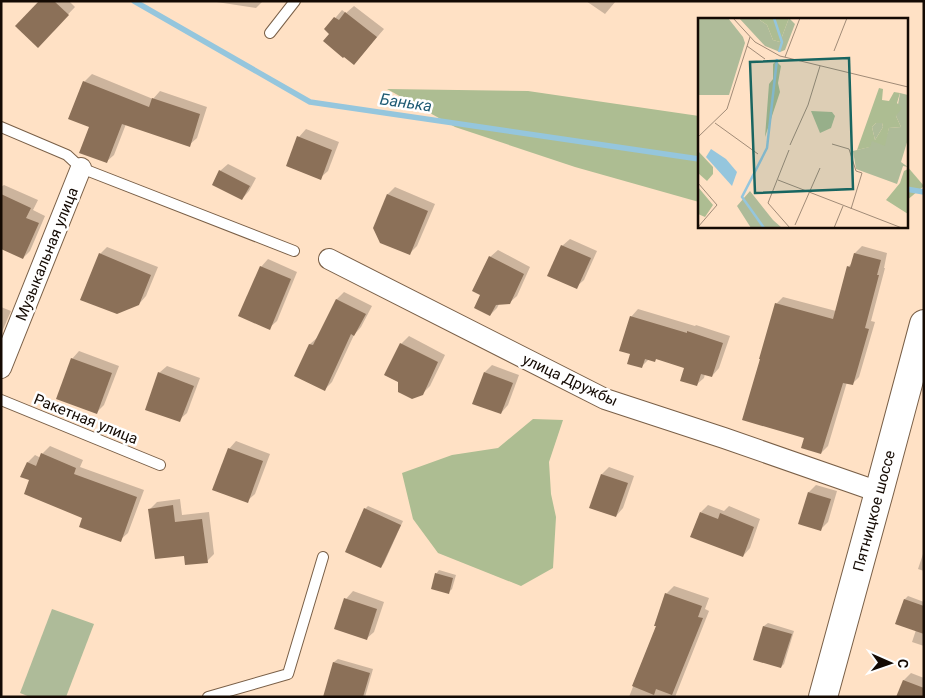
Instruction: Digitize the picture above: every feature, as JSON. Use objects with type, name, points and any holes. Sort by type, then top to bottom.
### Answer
[{"type":"main road","name":"Пятницкое шоссе","points":[[823,697],[924,324]]},
{"type":"street","name":"Музыкальная улица","points":[[1,368],[81,168]]},
{"type":"street","name":"улица Дружбы","points":[[328,259],[605,399],[879,492]]},
{"type":"lane","points":[[270,33],[294,1]]},
{"type":"lane","points":[[1,127],[68,155],[81,168],[294,251]]},
{"type":"lane","name":"Ракетная улица","points":[[1,400],[160,465]]},
{"type":"lane","points":[[208,697],[288,674],[323,557]]},
{"type":"green space","points":[[387,89],[528,91],[698,116],[698,202],[575,167],[455,127]]},
{"type":"green space","points":[[908,167],[924,186],[908,199]]},
{"type":"green space","points":[[533,419],[563,420],[549,462],[551,494],[556,517],[553,568],[521,586],[438,553],[413,519],[402,473],[452,455],[498,448]]},
{"type":"green space","points":[[52,609],[94,624],[66,697],[30,697],[20,693]]},
{"type":"building","points":[[39,1],[54,1],[69,15],[38,48],[15,26]]},
{"type":"building","points":[[345,12],[377,37],[354,65],[323,41],[329,34],[324,29],[334,17],[339,20]]},
{"type":"building","points":[[83,81],[149,107],[152,98],[200,114],[190,147],[122,124],[107,163],[79,153],[89,127],[68,119]]},
{"type":"building","points":[[297,136],[332,150],[321,180],[286,166]]},
{"type":"building","points":[[219,170],[250,186],[242,200],[212,185]]},
{"type":"building","points":[[1,194],[31,208],[26,218],[39,223],[23,259],[1,249]]},
{"type":"building","points":[[387,194],[428,211],[410,255],[380,243],[373,228]]},
{"type":"building","points":[[561,245],[591,258],[577,289],[547,276]]},
{"type":"building","points":[[99,253],[151,275],[139,305],[117,314],[80,300]]},
{"type":"building","points":[[854,253],[881,260],[877,275],[879,275],[865,328],[869,329],[853,385],[843,383],[821,454],[801,448],[804,438],[742,420],[775,303],[833,319],[847,266],[850,267]]},
{"type":"building","points":[[489,256],[524,274],[510,304],[496,305],[490,316],[474,308],[480,295],[472,291]]},
{"type":"building","points":[[260,266],[291,279],[270,330],[238,316]]},
{"type":"building","points":[[336,299],[366,314],[354,336],[351,334],[325,391],[294,376],[309,344],[313,345]]},
{"type":"building","points":[[630,316],[723,343],[712,377],[701,374],[697,386],[680,381],[684,368],[656,359],[655,362],[645,359],[642,368],[627,364],[630,354],[619,351]]},
{"type":"building","points":[[400,343],[438,362],[423,395],[412,399],[398,392],[398,382],[384,375]]},
{"type":"building","points":[[71,358],[112,373],[97,414],[56,399]]},
{"type":"building","points":[[158,372],[194,386],[180,422],[145,410]]},
{"type":"building","points":[[484,372],[513,383],[501,414],[472,404]]},
{"type":"building","points":[[228,448],[263,461],[248,503],[212,490]]},
{"type":"building","points":[[41,453],[76,468],[74,474],[137,497],[121,542],[79,527],[82,518],[24,494],[29,480],[20,477],[27,462],[36,466]]},
{"type":"building","points":[[601,474],[628,483],[616,517],[589,508]]},
{"type":"building","points":[[808,492],[831,499],[821,531],[798,524]]},
{"type":"building","points":[[173,505],[175,522],[202,519],[208,563],[185,565],[184,556],[155,559],[148,509]]},
{"type":"building","points":[[364,508],[401,525],[381,568],[345,552]]},
{"type":"building","points":[[700,512],[718,519],[720,513],[754,527],[743,557],[690,537]]},
{"type":"building","points":[[435,573],[453,578],[449,594],[431,589]]},
{"type":"building","points":[[665,593],[702,606],[698,617],[703,618],[672,695],[656,689],[654,695],[632,686],[656,626],[654,626]]},
{"type":"building","points":[[344,598],[377,609],[367,640],[334,629]]},
{"type":"building","points":[[904,599],[924,606],[924,634],[895,624]]},
{"type":"building","points":[[763,626],[792,634],[781,668],[753,660]]},
{"type":"building","points":[[333,662],[370,673],[363,697],[323,697]]},
{"type":"building","points":[[903,680],[924,688],[924,697],[896,697]]},
{"type":"waterway","name":"Банька","points":[[134,1],[310,102],[698,159]]},
{"type":"waterway","name":"Банька","points":[[908,189],[924,192]]}]
